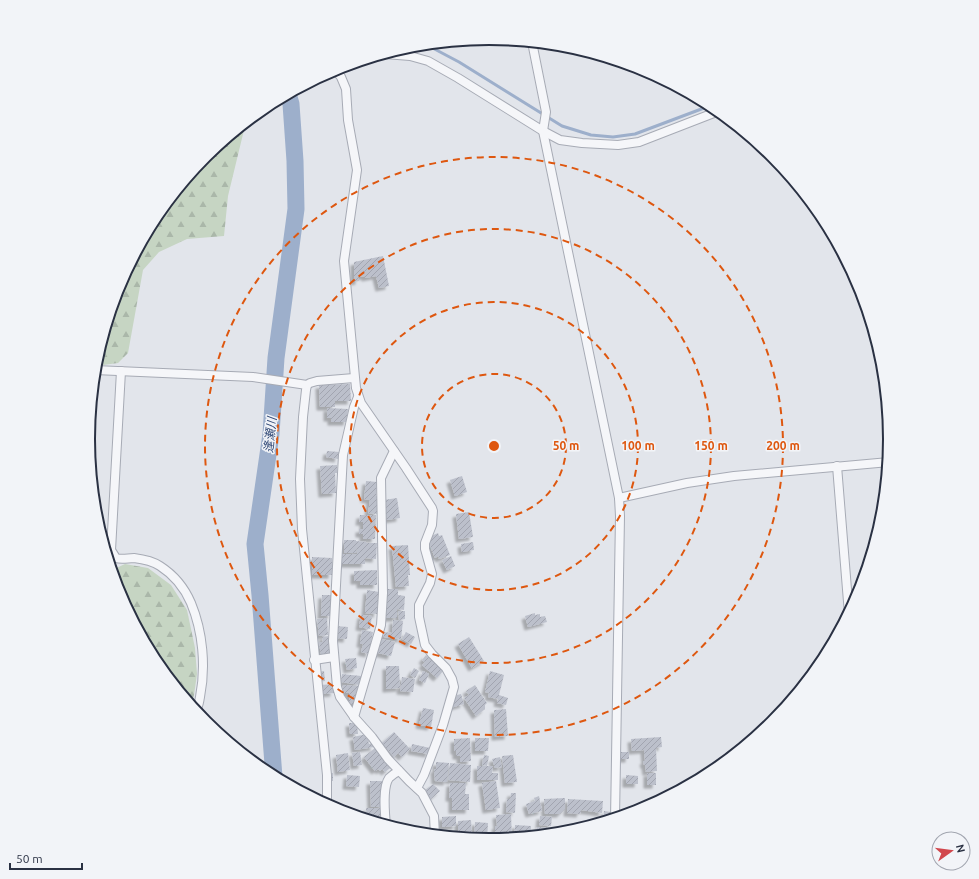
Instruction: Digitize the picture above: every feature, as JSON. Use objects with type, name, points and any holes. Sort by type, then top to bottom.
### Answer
[{"type":"street","points":[[533,47],[546,112],[543,127],[619,498],[620,516],[615,813]]},
{"type":"street","points":[[401,55],[428,61],[543,127],[560,140],[618,145],[639,142],[712,114]]},
{"type":"street","points":[[340,75],[346,89],[348,120],[357,170],[344,261],[354,378],[358,397],[433,512],[433,520],[426,537],[425,549],[432,574],[430,583],[419,605],[419,617],[426,644],[432,654],[446,668],[452,679],[454,687],[443,725],[424,775],[417,788]]},
{"type":"street","points":[[102,370],[263,378],[303,384],[317,381],[354,378]]},
{"type":"street","points":[[121,371],[111,550],[116,558],[121,560],[135,558],[160,566],[182,586],[191,602],[196,616],[204,667],[199,706]]},
{"type":"street","points":[[303,384],[300,479],[302,529],[314,660],[327,775],[327,798]]},
{"type":"street","points":[[358,397],[354,407],[343,455],[333,641],[337,687],[340,697],[354,717],[399,771],[422,793],[434,816],[435,830]]},
{"type":"street","points":[[354,717],[381,626],[383,593],[381,478],[394,451]]},
{"type":"street","points":[[619,498],[703,480],[883,462]]},
{"type":"street","points":[[837,466],[848,603]]},
{"type":"street","points":[[314,660],[334,657]]},
{"type":"street","points":[[386,821],[385,800],[387,783],[390,778],[399,771]]},
{"type":"green space","points":[[244,131],[228,196],[224,236],[187,239],[159,252],[143,270],[128,353],[118,363],[103,365],[108,337],[125,289],[148,242],[161,220],[193,179],[229,143]]},
{"type":"green space","points":[[125,564],[148,568],[171,585],[187,610],[195,648],[197,674],[193,700],[161,659],[148,637],[125,590],[117,568]]},
{"type":"building","points":[[383,256],[389,286],[379,288],[376,276],[365,278],[365,276],[359,277],[359,281],[354,282],[354,262]]},
{"type":"building","points":[[350,384],[351,401],[335,401],[335,407],[320,407],[319,385]]},
{"type":"building","points":[[327,408],[348,409],[347,422],[331,422],[331,418],[327,418]]},
{"type":"building","points":[[327,451],[339,452],[338,459],[326,457]]},
{"type":"building","points":[[337,465],[337,473],[335,473],[336,493],[322,494],[320,466]]},
{"type":"building","points":[[462,476],[467,492],[455,496],[450,480]]},
{"type":"building","points":[[366,481],[377,482],[376,496],[379,497],[377,514],[368,513],[370,500],[364,499]]},
{"type":"building","points":[[397,498],[400,518],[387,520],[384,500]]},
{"type":"building","points":[[469,512],[473,537],[459,539],[456,514]]},
{"type":"building","points":[[360,515],[376,515],[375,539],[363,539],[363,534],[359,534],[359,529],[363,529],[363,522],[359,522]]},
{"type":"building","points":[[438,533],[439,536],[442,535],[450,555],[439,559],[438,556],[435,558],[428,541],[431,540],[429,537]]},
{"type":"building","points":[[344,540],[377,543],[376,559],[365,558],[365,564],[341,564],[341,554],[357,554],[357,547],[356,553],[344,553]]},
{"type":"building","points":[[473,542],[474,550],[462,552],[461,544]]},
{"type":"building","points":[[408,545],[410,575],[408,575],[409,586],[396,587],[392,546]]},
{"type":"building","points":[[451,556],[455,566],[447,570],[442,560]]},
{"type":"building","points":[[312,557],[332,558],[332,575],[312,575]]},
{"type":"building","points":[[377,570],[377,585],[360,585],[360,581],[354,581],[354,571]]},
{"type":"building","points":[[387,589],[398,589],[398,595],[405,596],[404,610],[397,609],[397,618],[385,618]]},
{"type":"building","points":[[367,590],[379,592],[377,614],[365,613]]},
{"type":"building","points":[[322,595],[331,595],[331,616],[321,616]]},
{"type":"building","points":[[398,611],[405,611],[405,619],[399,620]]},
{"type":"building","points":[[535,613],[535,615],[540,614],[540,617],[545,616],[547,622],[528,627],[525,616]]},
{"type":"building","points":[[361,615],[372,616],[370,629],[359,627]]},
{"type":"building","points":[[327,618],[328,635],[319,636],[317,619]]},
{"type":"building","points":[[393,620],[403,621],[401,639],[384,637],[384,632],[392,633]]},
{"type":"building","points":[[336,626],[348,627],[347,639],[335,638]]},
{"type":"building","points":[[362,630],[373,632],[369,654],[361,652],[363,644],[360,644]]},
{"type":"building","points":[[406,632],[415,637],[411,644],[402,639]]},
{"type":"building","points":[[328,636],[331,655],[321,656],[319,642],[323,642],[322,637]]},
{"type":"building","points":[[469,637],[484,661],[472,668],[458,644]]},
{"type":"building","points":[[381,639],[395,642],[391,656],[378,653]]},
{"type":"building","points":[[426,655],[444,670],[437,678],[422,665],[425,662],[422,660]]},
{"type":"building","points":[[356,658],[357,668],[347,670],[345,659]]},
{"type":"building","points":[[386,666],[399,666],[400,688],[386,689]]},
{"type":"building","points":[[414,668],[419,671],[415,678],[410,675]]},
{"type":"building","points":[[324,671],[325,681],[319,682],[318,672]]},
{"type":"building","points":[[423,671],[429,674],[425,683],[419,680]]},
{"type":"building","points":[[490,671],[504,675],[499,695],[508,698],[506,705],[497,703],[498,699],[488,697],[489,693],[485,692]]},
{"type":"building","points":[[342,674],[361,676],[360,685],[341,682]]},
{"type":"building","points":[[402,677],[415,679],[413,692],[400,691]]},
{"type":"building","points":[[333,684],[334,693],[322,694],[321,685]]},
{"type":"building","points":[[343,685],[360,686],[358,704],[349,704],[349,693],[343,693]]},
{"type":"building","points":[[475,685],[487,703],[485,705],[485,709],[476,716],[464,698],[469,695],[466,691]]},
{"type":"building","points":[[461,694],[464,704],[450,708],[457,695]]},
{"type":"building","points":[[423,708],[434,710],[431,727],[419,725]]},
{"type":"building","points":[[506,709],[508,736],[495,737],[494,710]]},
{"type":"building","points":[[349,723],[357,723],[358,734],[350,734]]},
{"type":"building","points":[[394,732],[410,749],[402,757],[398,753],[394,757],[382,743]]},
{"type":"building","points":[[367,734],[369,744],[373,743],[374,747],[355,750],[353,737]]},
{"type":"building","points":[[661,737],[662,747],[656,748],[657,771],[646,772],[643,761],[645,761],[644,750],[632,751],[631,739]]},
{"type":"building","points":[[470,738],[471,761],[460,762],[460,756],[456,756],[456,751],[454,751],[454,739]]},
{"type":"building","points":[[475,738],[489,738],[488,751],[475,751]]},
{"type":"building","points":[[412,744],[430,748],[429,754],[411,751]]},
{"type":"building","points":[[375,748],[390,768],[385,772],[382,769],[380,771],[378,769],[375,771],[364,757]]},
{"type":"building","points":[[360,752],[362,765],[354,766],[352,753]]},
{"type":"building","points":[[621,752],[629,752],[629,759],[621,759]]},
{"type":"building","points":[[348,753],[350,770],[338,772],[336,755]]},
{"type":"building","points":[[484,755],[489,756],[487,766],[482,765]]},
{"type":"building","points":[[513,755],[517,782],[505,783],[502,756]]},
{"type":"building","points":[[500,757],[502,767],[495,768],[492,759]]},
{"type":"building","points":[[436,762],[449,763],[447,782],[435,781],[434,769],[436,769]]},
{"type":"building","points":[[450,763],[471,765],[470,782],[448,780]]},
{"type":"building","points":[[477,766],[493,766],[492,773],[498,773],[498,780],[477,780]]},
{"type":"building","points":[[329,773],[333,773],[333,781],[329,781]]},
{"type":"building","points":[[647,773],[656,773],[656,785],[647,785]]},
{"type":"building","points":[[347,775],[360,776],[359,787],[346,786]]},
{"type":"building","points":[[626,775],[638,776],[638,784],[626,784]]},
{"type":"building","points":[[370,781],[382,781],[383,807],[371,807]]},
{"type":"building","points":[[496,781],[500,808],[486,810],[482,783]]},
{"type":"building","points":[[450,783],[466,783],[465,794],[469,794],[469,810],[452,810],[452,798],[449,798]]},
{"type":"building","points":[[433,784],[440,791],[431,799],[424,791]]},
{"type":"building","points":[[511,793],[516,793],[515,813],[506,812],[507,799],[510,799]]},
{"type":"building","points":[[539,796],[542,811],[529,814],[526,804],[535,801],[534,798]]},
{"type":"building","points":[[565,798],[565,809],[560,814],[545,814],[544,799]]},
{"type":"building","points":[[568,799],[603,801],[602,813],[581,810],[580,814],[567,813]]},
{"type":"building","points":[[366,808],[382,808],[383,820],[367,814]]},
{"type":"building","points":[[604,811],[611,812],[611,815],[603,817]]},
{"type":"building","points":[[511,814],[512,833],[495,834],[495,826],[497,826],[496,815]]},
{"type":"building","points":[[456,816],[456,826],[442,827],[442,817]]},
{"type":"building","points":[[540,816],[552,817],[551,826],[539,825]]},
{"type":"building","points":[[471,820],[472,833],[458,833],[458,821]]},
{"type":"building","points":[[475,822],[488,823],[487,834],[474,833]]},
{"type":"building","points":[[515,825],[531,826],[530,832],[514,833]]},
{"type":"building","points":[[537,827],[552,828],[552,829],[537,831]]},
{"type":"waterway","points":[[434,49],[459,62],[562,126],[591,135],[613,137],[635,134],[704,108]]},
{"type":"waterway","name":"逢瀬川","points":[[273,770],[255,544],[271,434],[276,358],[296,209],[295,161],[290,99]]}]
